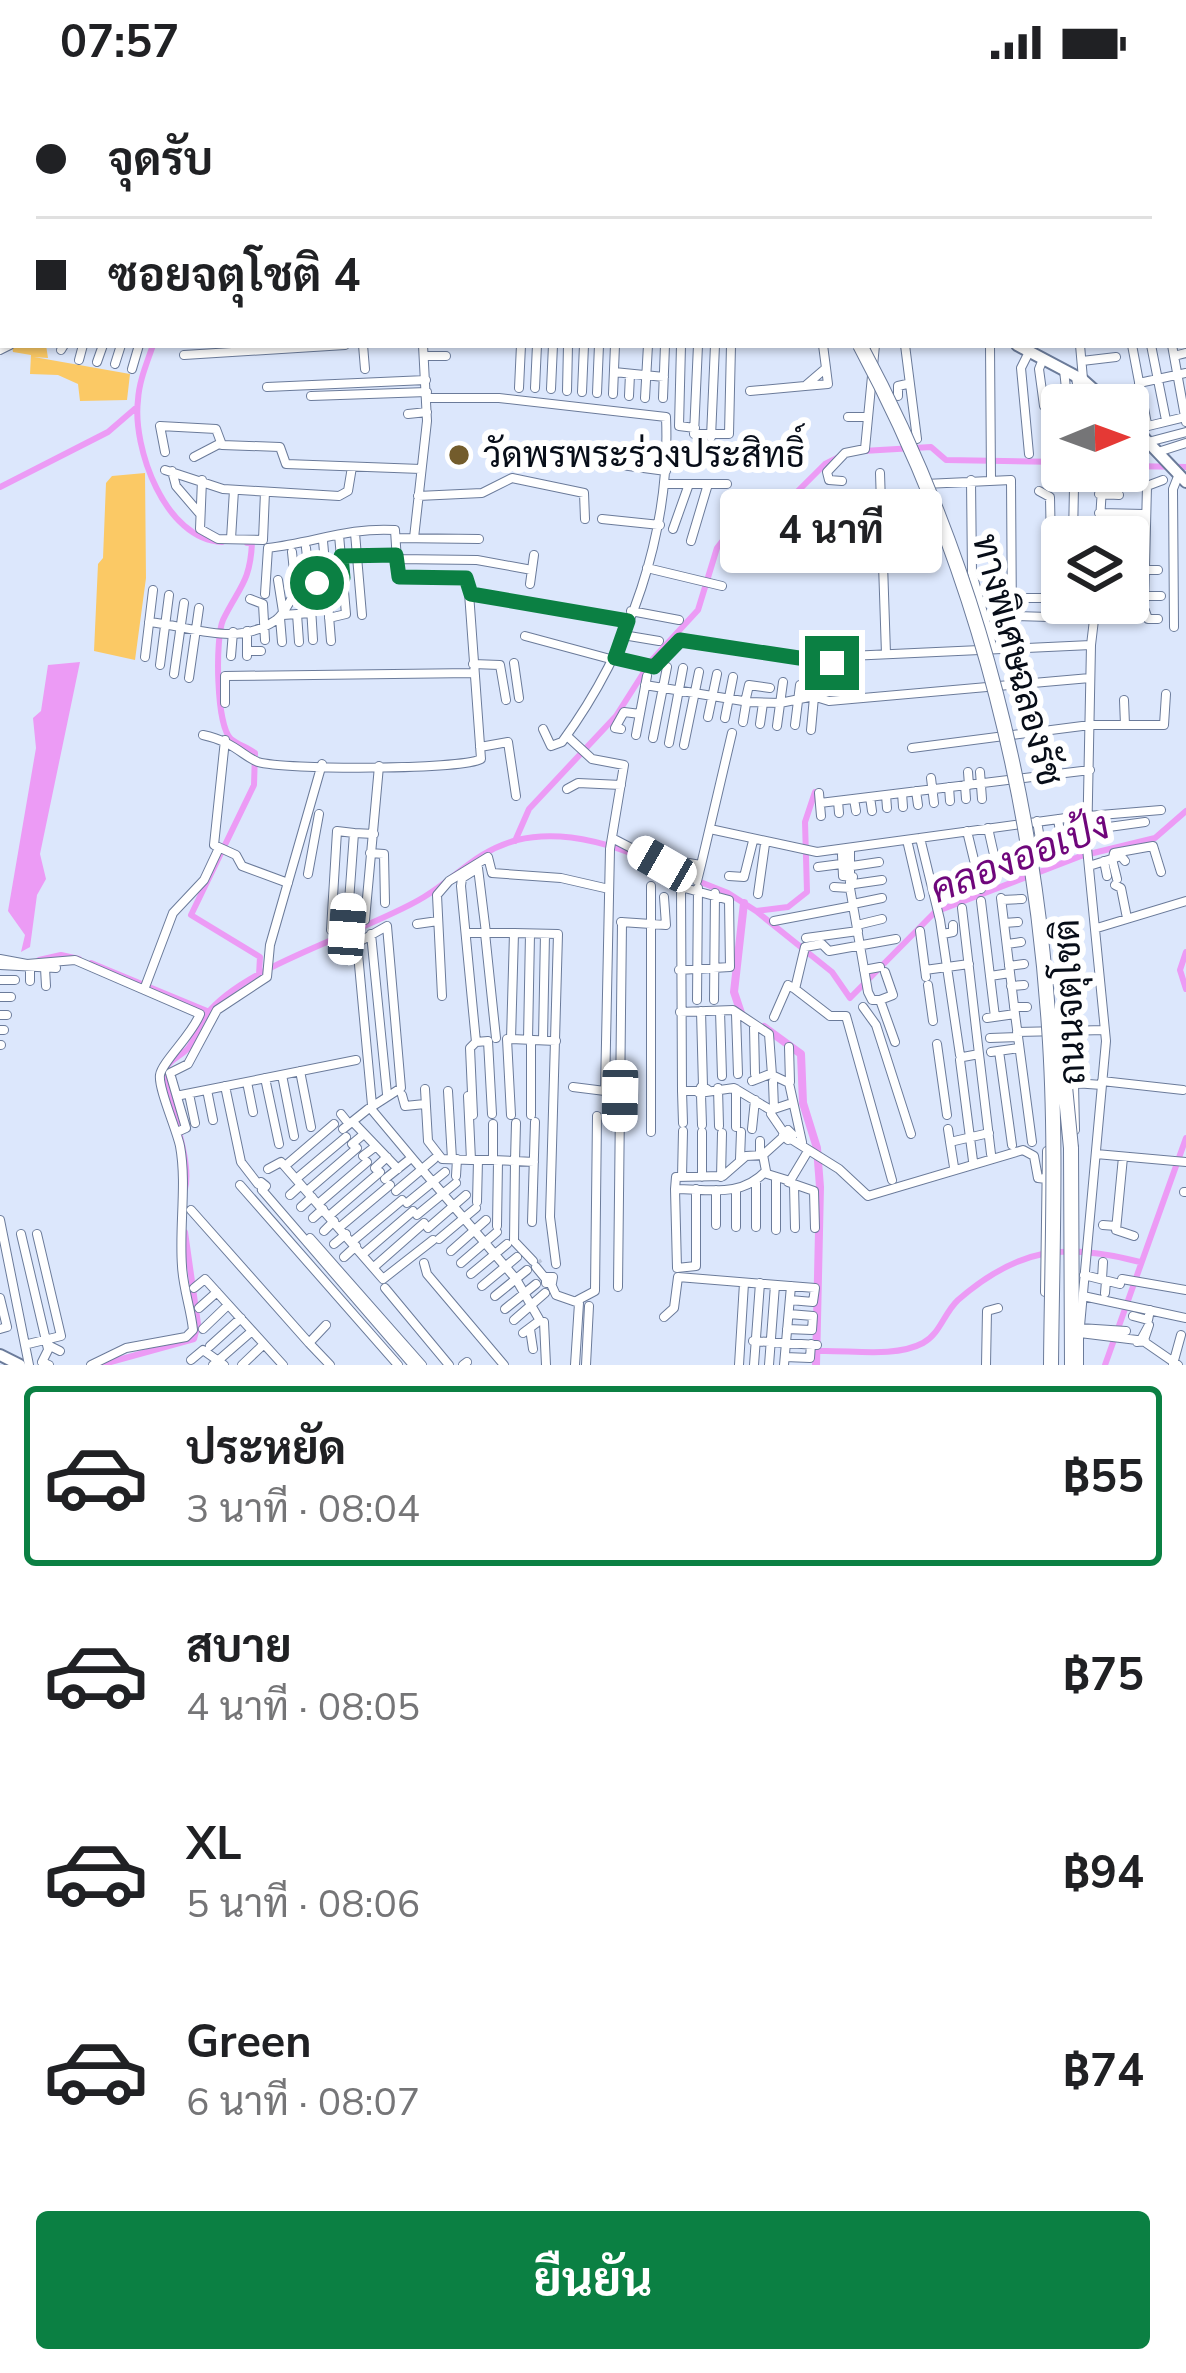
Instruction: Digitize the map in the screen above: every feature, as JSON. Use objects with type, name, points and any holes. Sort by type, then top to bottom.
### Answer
[{"type":"highway","name":"ทางพิเศษฉลองรัช","points":[[868,348],[928,468],[1000,684],[1051,955],[1071,1138],[1071,1216],[1079,1255],[1076,1365]]},
{"type":"highway","name":"ทางพิเศษฉลองรัช","points":[[868,348],[946,529],[982,639],[1016,783],[1050,1031],[1054,1137],[1048,1365]]},
{"type":"main road","points":[[1023,348],[1085,384]]},
{"type":"main road","points":[[1149,442],[1177,472]]},
{"type":"main road","points":[[0,1355],[25,1365]]},
{"type":"street","points":[[79,360],[82,348]]},
{"type":"street","points":[[98,362],[102,348]]},
{"type":"street","points":[[116,364],[121,348]]},
{"type":"street","points":[[132,369],[138,348]]},
{"type":"street","points":[[184,355],[248,348]]},
{"type":"street","points":[[363,348],[364,369]]},
{"type":"street","points":[[414,538],[427,412],[423,348]]},
{"type":"street","points":[[519,388],[521,348]]},
{"type":"street","points":[[535,388],[537,348]]},
{"type":"street","points":[[550,389],[553,348]]},
{"type":"street","points":[[567,391],[568,348]]},
{"type":"street","points":[[582,392],[584,348]]},
{"type":"street","points":[[597,393],[599,348]]},
{"type":"street","points":[[614,394],[615,348]]},
{"type":"street","points":[[644,398],[648,348]]},
{"type":"street","points":[[663,398],[665,348]]},
{"type":"street","points":[[542,729],[553,747],[567,736],[614,659],[660,525],[680,348]]},
{"type":"street","points":[[698,348],[696,437],[728,436],[731,348]]},
{"type":"street","points":[[712,437],[715,348]]},
{"type":"street","points":[[750,391],[828,384],[824,348]]},
{"type":"street","points":[[842,481],[826,475],[841,459],[865,448],[867,348]]},
{"type":"street","points":[[905,348],[907,384]]},
{"type":"street","points":[[990,348],[991,480]]},
{"type":"street","points":[[1021,348],[1029,454]]},
{"type":"street","points":[[1079,384],[1080,348]]},
{"type":"street","points":[[1133,348],[1139,382],[1182,374]]},
{"type":"street","points":[[1152,348],[1166,420]]},
{"type":"street","points":[[1173,351],[1186,353]]},
{"type":"street","points":[[1173,351],[1182,374],[1186,424]]},
{"type":"street","points":[[424,356],[446,356]]},
{"type":"street","points":[[1082,361],[1116,357]]},
{"type":"street","points":[[1041,384],[1043,359]]},
{"type":"street","points":[[614,372],[664,376]]},
{"type":"street","points":[[628,403],[630,374]]},
{"type":"street","points":[[1076,384],[1079,379]]},
{"type":"street","points":[[1079,379],[1082,384]]},
{"type":"street","points":[[267,387],[426,380]]},
{"type":"street","points":[[898,396],[898,386],[914,386],[917,439]]},
{"type":"street","points":[[311,396],[427,394],[628,403],[670,411],[679,426],[694,428]]},
{"type":"street","points":[[408,414],[427,412]]},
{"type":"street","points":[[848,417],[868,418]]},
{"type":"street","points":[[1149,423],[1186,424]]},
{"type":"street","points":[[1153,447],[1186,424]]},
{"type":"street","points":[[165,452],[160,427],[216,429],[220,444]]},
{"type":"street","points":[[194,458],[220,444],[278,446],[286,464],[421,470]]},
{"type":"street","points":[[1153,447],[1179,445]]},
{"type":"street","points":[[598,462],[666,471]]},
{"type":"street","points":[[201,514],[168,471],[234,490],[344,495],[352,467]]},
{"type":"street","points":[[1174,627],[1173,489],[1177,472]]},
{"type":"street","points":[[880,473],[886,654]]},
{"type":"street","points":[[418,496],[482,493],[516,478],[584,493],[585,520]]},
{"type":"street","points":[[971,479],[972,573],[993,650]]},
{"type":"street","points":[[202,480],[202,531],[231,539],[262,540],[265,492]]},
{"type":"street","points":[[1119,495],[1100,494],[1099,513],[1144,514],[1147,486],[1163,480]]},
{"type":"street","points":[[926,492],[926,483],[1012,482],[1012,621],[1041,617]]},
{"type":"street","points":[[666,484],[727,484]]},
{"type":"street","points":[[673,529],[689,484]]},
{"type":"street","points":[[691,542],[708,484]]},
{"type":"street","points":[[231,539],[234,490]]},
{"type":"street","points":[[1039,491],[1050,497],[1051,516]]},
{"type":"street","points":[[758,524],[881,514]]},
{"type":"street","points":[[602,519],[660,525]]},
{"type":"street","points":[[637,535],[638,524]]},
{"type":"street","points":[[203,735],[225,740],[259,762],[475,763],[480,747],[471,594],[466,578],[398,577],[394,529],[343,529],[298,546],[268,548],[265,594]]},
{"type":"street","points":[[355,533],[362,615]]},
{"type":"street","points":[[329,618],[345,615],[339,536]]},
{"type":"street","points":[[396,538],[479,539]]},
{"type":"street","points":[[323,541],[325,563]]},
{"type":"street","points":[[307,548],[310,575]]},
{"type":"street","points":[[292,552],[296,591]]},
{"type":"street","points":[[530,584],[534,555]]},
{"type":"street","points":[[282,615],[310,575],[341,556],[477,560],[532,570]]},
{"type":"street","points":[[646,568],[713,584]]},
{"type":"street","points":[[1149,570],[1158,570]]},
{"type":"street","points":[[313,640],[310,591],[326,579],[343,578]]},
{"type":"street","points":[[326,579],[331,638],[343,634]]},
{"type":"street","points":[[278,580],[282,642]]},
{"type":"street","points":[[145,657],[153,590]]},
{"type":"street","points":[[471,594],[679,620]]},
{"type":"street","points":[[160,664],[170,595]]},
{"type":"street","points":[[1149,596],[1161,596]]},
{"type":"street","points":[[1012,598],[1041,598]]},
{"type":"street","points":[[1030,598],[1030,616]]},
{"type":"street","points":[[250,599],[263,604],[266,640]]},
{"type":"street","points":[[174,674],[184,603]]},
{"type":"street","points":[[189,678],[199,608]]},
{"type":"street","points":[[149,622],[196,633],[224,633],[248,631],[282,615],[311,613]]},
{"type":"street","points":[[297,614],[299,643]]},
{"type":"street","points":[[1149,618],[1158,619]]},
{"type":"street","name":"ถนนจตุโชติ","points":[[1076,1365],[1084,1277],[1079,1255],[1096,1154],[1106,1030],[1087,830],[1094,624]]},
{"type":"street","points":[[248,631],[248,653],[260,651]]},
{"type":"street","points":[[224,633],[231,656]]},
{"type":"street","points":[[622,635],[659,641]]},
{"type":"street","points":[[525,636],[646,671],[662,688],[763,703],[1090,678]]},
{"type":"street","points":[[646,671],[680,640],[826,663],[886,654],[1091,645]]},
{"type":"street","points":[[636,735],[650,654]]},
{"type":"street","points":[[514,663],[519,698]]},
{"type":"street","points":[[225,703],[225,676],[500,665],[506,700]]},
{"type":"street","points":[[653,738],[667,667]]},
{"type":"street","points":[[669,743],[682,668]]},
{"type":"street","points":[[685,745],[699,672]]},
{"type":"street","points":[[708,717],[717,674]]},
{"type":"street","points":[[724,718],[733,676]]},
{"type":"street","points":[[503,682],[517,680]]},
{"type":"street","points":[[777,726],[782,682]]},
{"type":"street","points":[[742,722],[748,685],[770,688]]},
{"type":"street","points":[[795,725],[800,685]]},
{"type":"street","points":[[912,748],[1090,725],[1165,724],[1166,694]]},
{"type":"street","points":[[811,730],[815,697]]},
{"type":"street","points":[[1124,700],[1125,725]]},
{"type":"street","points":[[760,724],[763,703]]},
{"type":"street","points":[[621,729],[615,728],[624,712],[640,714]]},
{"type":"street","points":[[697,1000],[698,885],[732,733]]},
{"type":"street","points":[[567,736],[594,760],[622,762],[611,843],[604,1091],[573,1087]]},
{"type":"street","points":[[225,740],[214,844],[242,866],[288,883]]},
{"type":"street","points":[[480,747],[508,742],[516,796]]},
{"type":"street","points":[[91,1365],[109,1354],[186,1337],[193,1330],[182,1267],[178,1193],[183,1172],[170,1072],[188,1064],[217,1010],[266,972],[322,764]]},
{"type":"street","points":[[365,920],[379,766]]},
{"type":"street","points":[[821,816],[819,798],[877,796],[915,791],[932,783],[950,787],[1090,770]]},
{"type":"street","points":[[968,772],[982,799]]},
{"type":"street","points":[[950,776],[950,801]]},
{"type":"street","points":[[913,780],[918,805]]},
{"type":"street","points":[[966,800],[974,781]]},
{"type":"street","points":[[856,812],[894,782]]},
{"type":"street","points":[[567,789],[578,783],[622,785]]},
{"type":"street","points":[[932,783],[934,803]]},
{"type":"street","points":[[872,811],[875,784]]},
{"type":"street","points":[[857,787],[903,807]]},
{"type":"street","points":[[877,796],[887,808]]},
{"type":"street","points":[[839,797],[839,813]]},
{"type":"street","points":[[710,829],[807,852],[850,850],[1037,821],[1161,810]]},
{"type":"street","points":[[308,874],[319,814]]},
{"type":"street","points":[[1058,819],[1061,838]]},
{"type":"street","points":[[1037,821],[1043,856]]},
{"type":"street","points":[[1087,830],[1145,822]]},
{"type":"street","points":[[977,875],[997,867],[988,828]]},
{"type":"street","points":[[332,930],[337,831],[374,834]]},
{"type":"street","points":[[967,831],[981,889]]},
{"type":"street","points":[[347,929],[354,832]]},
{"type":"street","points":[[302,836],[316,837]]},
{"type":"street","points":[[920,838],[943,935],[973,1161]]},
{"type":"street","points":[[907,840],[920,896]]},
{"type":"street","points":[[729,876],[744,877],[753,841]]},
{"type":"street","points":[[611,843],[662,864]]},
{"type":"street","points":[[758,894],[765,844]]},
{"type":"street","points":[[1127,918],[1121,887],[1113,880],[1110,859],[1114,853],[1154,846],[1161,872]]},
{"type":"street","points":[[147,984],[173,913],[204,880],[223,849]]},
{"type":"street","points":[[850,850],[842,855],[850,876],[853,905],[858,928],[860,945],[864,970],[868,992],[872,1000],[892,995],[882,969],[864,970]]},
{"type":"street","points":[[370,853],[384,854],[386,903]]},
{"type":"street","points":[[442,996],[439,891],[488,857],[492,873],[560,878],[609,890]]},
{"type":"street","points":[[676,861],[701,866]]},
{"type":"street","points":[[1089,863],[1125,861]]},
{"type":"street","points":[[833,887],[878,862]]},
{"type":"street","points":[[818,867],[882,880]]},
{"type":"street","points":[[461,1262],[497,1229],[492,1040],[478,868],[461,880],[476,1042]]},
{"type":"street","points":[[679,970],[730,967],[731,904],[698,885],[681,885],[679,970],[682,1177]]},
{"type":"street","points":[[651,886],[651,1132]]},
{"type":"street","points":[[714,1000],[715,893]]},
{"type":"street","points":[[608,920],[667,925],[664,896]]},
{"type":"street","points":[[774,921],[882,898]]},
{"type":"street","points":[[1022,898],[1002,899],[1032,1142]]},
{"type":"street","points":[[981,901],[991,1017],[1027,1007]]},
{"type":"street","points":[[1097,928],[1186,901]]},
{"type":"street","points":[[962,908],[991,1154]]},
{"type":"street","points":[[805,946],[882,919]]},
{"type":"street","points":[[417,924],[438,921]]},
{"type":"street","points":[[618,1287],[622,922]]},
{"type":"street","points":[[1006,934],[1018,922]]},
{"type":"street","points":[[943,935],[953,932],[953,925]]},
{"type":"street","points":[[371,1107],[401,1088],[387,926],[357,943],[371,1107],[379,1171]]},
{"type":"street","points":[[920,931],[933,1021]]},
{"type":"street","points":[[466,933],[559,934],[549,1276],[558,1296],[578,1300],[595,1291],[597,1116]]},
{"type":"street","points":[[371,934],[387,1094]]},
{"type":"street","points":[[514,934],[509,1039],[514,1241],[549,1276]]},
{"type":"street","points":[[530,934],[532,1222]]},
{"type":"street","points":[[543,1041],[545,934]]},
{"type":"street","points":[[986,936],[1006,934],[1021,942]]},
{"type":"street","points":[[805,946],[822,944],[829,951],[896,939]]},
{"type":"street","points":[[795,989],[805,946]]},
{"type":"street","points":[[0,962],[69,959],[147,984],[200,1012],[186,1042],[165,1062],[159,1077],[180,1131]]},
{"type":"street","points":[[0,962],[51,968],[46,986]]},
{"type":"street","points":[[926,977],[969,964]]},
{"type":"street","points":[[990,976],[1024,964]]},
{"type":"street","points":[[30,969],[30,981]]},
{"type":"street","points":[[0,980],[15,980]]},
{"type":"street","points":[[774,1016],[788,985],[830,1016],[846,1016],[892,1180]]},
{"type":"street","points":[[1011,986],[1024,985]]},
{"type":"street","points":[[0,997],[11,997]]},
{"type":"street","points":[[880,1000],[881,1023],[910,1134]]},
{"type":"street","points":[[931,1006],[952,1003]]},
{"type":"street","points":[[863,1007],[895,1042]]},
{"type":"street","points":[[720,1010],[722,1076]]},
{"type":"street","points":[[700,1011],[708,1090],[720,1130],[721,1177]]},
{"type":"street","points":[[680,1012],[736,1012],[771,1036],[770,1129]]},
{"type":"street","points":[[736,1012],[739,1074]]},
{"type":"street","points":[[363,1019],[395,1016]]},
{"type":"street","points":[[754,1025],[754,1077],[790,1084]]},
{"type":"street","points":[[990,1038],[1106,1030]]},
{"type":"street","points":[[1012,1145],[995,1051],[1018,1039]]},
{"type":"street","points":[[473,1115],[470,1048],[476,1042],[556,1041]]},
{"type":"street","points":[[937,1044],[947,1115]]},
{"type":"street","points":[[789,1047],[796,1140],[795,1228]]},
{"type":"street","points":[[940,1063],[979,1054]]},
{"type":"street","points":[[195,1123],[185,1094],[356,1060]]},
{"type":"street","points":[[300,1071],[311,1126]]},
{"type":"street","points":[[282,1075],[294,1136]]},
{"type":"street","name":"ถนนจตุโชติ","points":[[1048,1365],[1048,1087],[1057,1077],[1073,1083],[1080,1329]]},
{"type":"street","points":[[265,1078],[279,1144]]},
{"type":"street","points":[[247,1082],[253,1112]]},
{"type":"street","points":[[1073,1083],[1184,1090]]},
{"type":"street","points":[[225,1086],[242,1167],[417,1365]]},
{"type":"street","points":[[425,1089],[428,1141],[442,1160],[534,1162]]},
{"type":"street","points":[[207,1090],[213,1120]]},
{"type":"street","points":[[702,1177],[708,1090]]},
{"type":"street","points":[[682,1091],[735,1090],[771,1111],[796,1140],[868,1196],[1022,1150],[1034,1156],[1036,1176],[1046,1180]]},
{"type":"street","points":[[735,1090],[740,1161]]},
{"type":"street","points":[[442,1194],[456,1180],[448,1091]]},
{"type":"street","points":[[402,1095],[404,1114]]},
{"type":"street","points":[[384,1283],[477,1205],[468,1096]]},
{"type":"street","points":[[752,1129],[754,1102]]},
{"type":"street","points":[[392,1132],[404,1114],[425,1104]]},
{"type":"street","points":[[771,1111],[789,1104]]},
{"type":"street","points":[[371,1107],[526,1292],[541,1321],[544,1365]]},
{"type":"street","points":[[381,1120],[394,1110]]},
{"type":"street","points":[[341,1114],[379,1171],[453,1206]]},
{"type":"street","points":[[1009,1122],[1028,1120]]},
{"type":"street","points":[[948,1130],[954,1167]]},
{"type":"street","points":[[950,1142],[988,1133]]},
{"type":"street","points":[[364,1134],[379,1171]]},
{"type":"street","points":[[364,1134],[379,1171],[442,1194]]},
{"type":"street","points":[[364,1134],[398,1169]]},
{"type":"street","points":[[401,1144],[414,1135]]},
{"type":"street","points":[[696,1189],[694,1270],[674,1265],[675,1178],[721,1177],[740,1161],[796,1140]]},
{"type":"street","points":[[675,1189],[736,1191],[756,1181],[764,1173],[760,1141]]},
{"type":"street","points":[[374,1267],[376,1146]]},
{"type":"street","points":[[302,1207],[323,1210],[379,1171],[398,1169],[424,1147]]},
{"type":"street","points":[[1096,1154],[1186,1162]]},
{"type":"street","points":[[313,1218],[379,1171],[387,1157]]},
{"type":"street","points":[[1123,1157],[1116,1226],[1118,1233],[1134,1236]]},
{"type":"street","points":[[323,1210],[379,1171],[422,1170],[434,1159]]},
{"type":"street","points":[[268,1169],[279,1162],[374,1267],[392,1298],[446,1362],[456,1349]]},
{"type":"street","points":[[323,1210],[379,1171]]},
{"type":"street","points":[[323,1210],[379,1171]]},
{"type":"street","points":[[323,1210],[379,1171]]},
{"type":"street","points":[[323,1210],[379,1171]]},
{"type":"street","points":[[323,1210],[379,1171],[432,1182],[445,1172]]},
{"type":"street","points":[[764,1173],[814,1191],[815,1228]]},
{"type":"street","points":[[776,1179],[776,1230]]},
{"type":"street","points":[[280,1181],[323,1210],[344,1257]]},
{"type":"street","points":[[756,1181],[756,1227]]},
{"type":"street","points":[[240,1185],[398,1365]]},
{"type":"street","points":[[716,1190],[716,1225]]},
{"type":"street","points":[[736,1191],[736,1228]]},
{"type":"street","points":[[290,1195],[323,1210],[334,1244]]},
{"type":"street","points":[[453,1206],[466,1195]]},
{"type":"street","points":[[191,1210],[330,1365]]},
{"type":"street","points":[[323,1210],[323,1231]]},
{"type":"street","points":[[0,1220],[28,1344],[25,1365]]},
{"type":"street","points":[[451,1251],[486,1220]]},
{"type":"street","points":[[1103,1225],[1116,1226]]},
{"type":"street","points":[[21,1234],[47,1345],[43,1362],[49,1365]]},
{"type":"street","points":[[37,1234],[61,1336],[47,1345]]},
{"type":"street","points":[[471,1274],[507,1244]]},
{"type":"street","points":[[482,1286],[517,1257]]},
{"type":"street","points":[[1103,1262],[1105,1293]]},
{"type":"street","points":[[424,1263],[427,1274],[504,1365]]},
{"type":"street","points":[[495,1296],[534,1265]]},
{"type":"street","points":[[505,1309],[549,1276]]},
{"type":"street","points":[[664,1317],[674,1308],[676,1277],[815,1288],[813,1302],[790,1300]]},
{"type":"street","points":[[1084,1277],[1186,1290]]},
{"type":"street","points":[[194,1288],[206,1279],[279,1361],[267,1365]]},
{"type":"street","points":[[739,1365],[744,1282]]},
{"type":"street","points":[[754,1365],[760,1283]]},
{"type":"street","points":[[769,1365],[775,1285]]},
{"type":"street","points":[[741,1340],[756,1342],[786,1343],[814,1345],[810,1358],[784,1361],[786,1343],[788,1314],[791,1286]]},
{"type":"street","points":[[392,1298],[400,1290]]},
{"type":"street","points":[[199,1308],[217,1292]]},
{"type":"street","points":[[346,1305],[357,1292]]},
{"type":"street","points":[[514,1320],[545,1294]]},
{"type":"street","points":[[1083,1296],[1186,1318]]},
{"type":"street","points":[[0,1298],[7,1328],[0,1329]]},
{"type":"street","points":[[575,1365],[578,1300]]},
{"type":"street","points":[[403,1310],[412,1303]]},
{"type":"street","points":[[203,1329],[229,1305]]},
{"type":"street","points":[[586,1365],[589,1306]]},
{"type":"street","points":[[986,1365],[987,1312],[998,1308]]},
{"type":"street","points":[[412,1322],[425,1312]]},
{"type":"street","points":[[787,1329],[812,1330],[812,1316],[788,1314]]},
{"type":"street","points":[[210,1346],[241,1318]]},
{"type":"street","points":[[532,1349],[527,1331],[541,1321]]},
{"type":"street","points":[[309,1343],[326,1324]]},
{"type":"street","points":[[423,1335],[435,1324]]},
{"type":"street","points":[[1080,1329],[1116,1332],[1141,1341],[1172,1365],[1181,1335]]},
{"type":"street","points":[[191,1360],[203,1350],[218,1364],[252,1331]]},
{"type":"street","points":[[434,1348],[446,1337]]},
{"type":"street","points":[[28,1344],[61,1351]]},
{"type":"street","points":[[242,1365],[264,1344]]},
{"type":"shaded area","points":[[12,348],[46,348],[48,358],[34,357],[130,374],[127,400],[80,401],[78,384],[58,375],[30,374],[31,355]]},
{"type":"shaded area","points":[[145,473],[146,578],[135,660],[94,651],[98,564],[103,558],[106,483],[112,476]]},
{"type":"shaded area","points":[[80,662],[40,854],[46,879],[37,895],[30,947],[21,952],[25,935],[8,911],[36,748],[33,718],[41,711],[48,665]]},
{"type":"waterway","points":[[152,348],[138,400],[147,465],[156,488],[184,526],[222,542]]},
{"type":"waterway","points":[[0,487],[108,432],[137,407]]},
{"type":"waterway","points":[[863,451],[931,447],[946,460],[1041,462]]},
{"type":"waterway","points":[[515,841],[529,809],[616,716],[651,661],[698,610],[717,548],[730,531],[774,515],[825,464],[839,457]]},
{"type":"waterway","points":[[1149,466],[1186,467]]},
{"type":"waterway","points":[[247,543],[252,543],[246,576],[220,630],[218,681],[226,731],[255,753],[254,785],[191,915],[260,957],[259,975]]},
{"type":"waterway","points":[[756,911],[788,907],[807,892],[805,822],[815,792]]},
{"type":"waterway","name":"คลองออเป้ง","points":[[660,866],[728,893],[756,911],[832,972],[850,998],[935,912],[1081,856],[1155,838],[1186,811]]},
{"type":"waterway","name":"คลองออเป้ง","points":[[185,1189],[185,1157],[166,1073],[224,997],[277,964],[400,910],[478,858],[517,840],[582,839],[643,858]]},
{"type":"waterway","points":[[741,1013],[734,992],[744,903]]},
{"type":"waterway","points":[[1186,952],[1180,970],[1186,989]]},
{"type":"waterway","points":[[39,960],[61,955],[79,959]]},
{"type":"waterway","points":[[91,963],[207,1011]]},
{"type":"waterway","points":[[764,1027],[801,1054],[803,1103],[817,1148],[816,1365]]},
{"type":"waterway","points":[[1105,1365],[1186,1138]]},
{"type":"waterway","points":[[100,1365],[194,1339],[198,1324],[185,1232]]},
{"type":"waterway","points":[[820,1351],[912,1348],[934,1334],[958,1300],[980,1283],[1001,1269],[1043,1254],[1088,1252],[1140,1262]]},
{"type":"place","name":"วัดพรพระร่วงประสิทธิ์","points":[[459,455]]},
{"type":"route","points":[[317,583],[343,578],[341,556],[396,555],[399,577],[466,578],[471,594],[628,621],[615,658],[654,667],[680,640],[832,663]]}]
